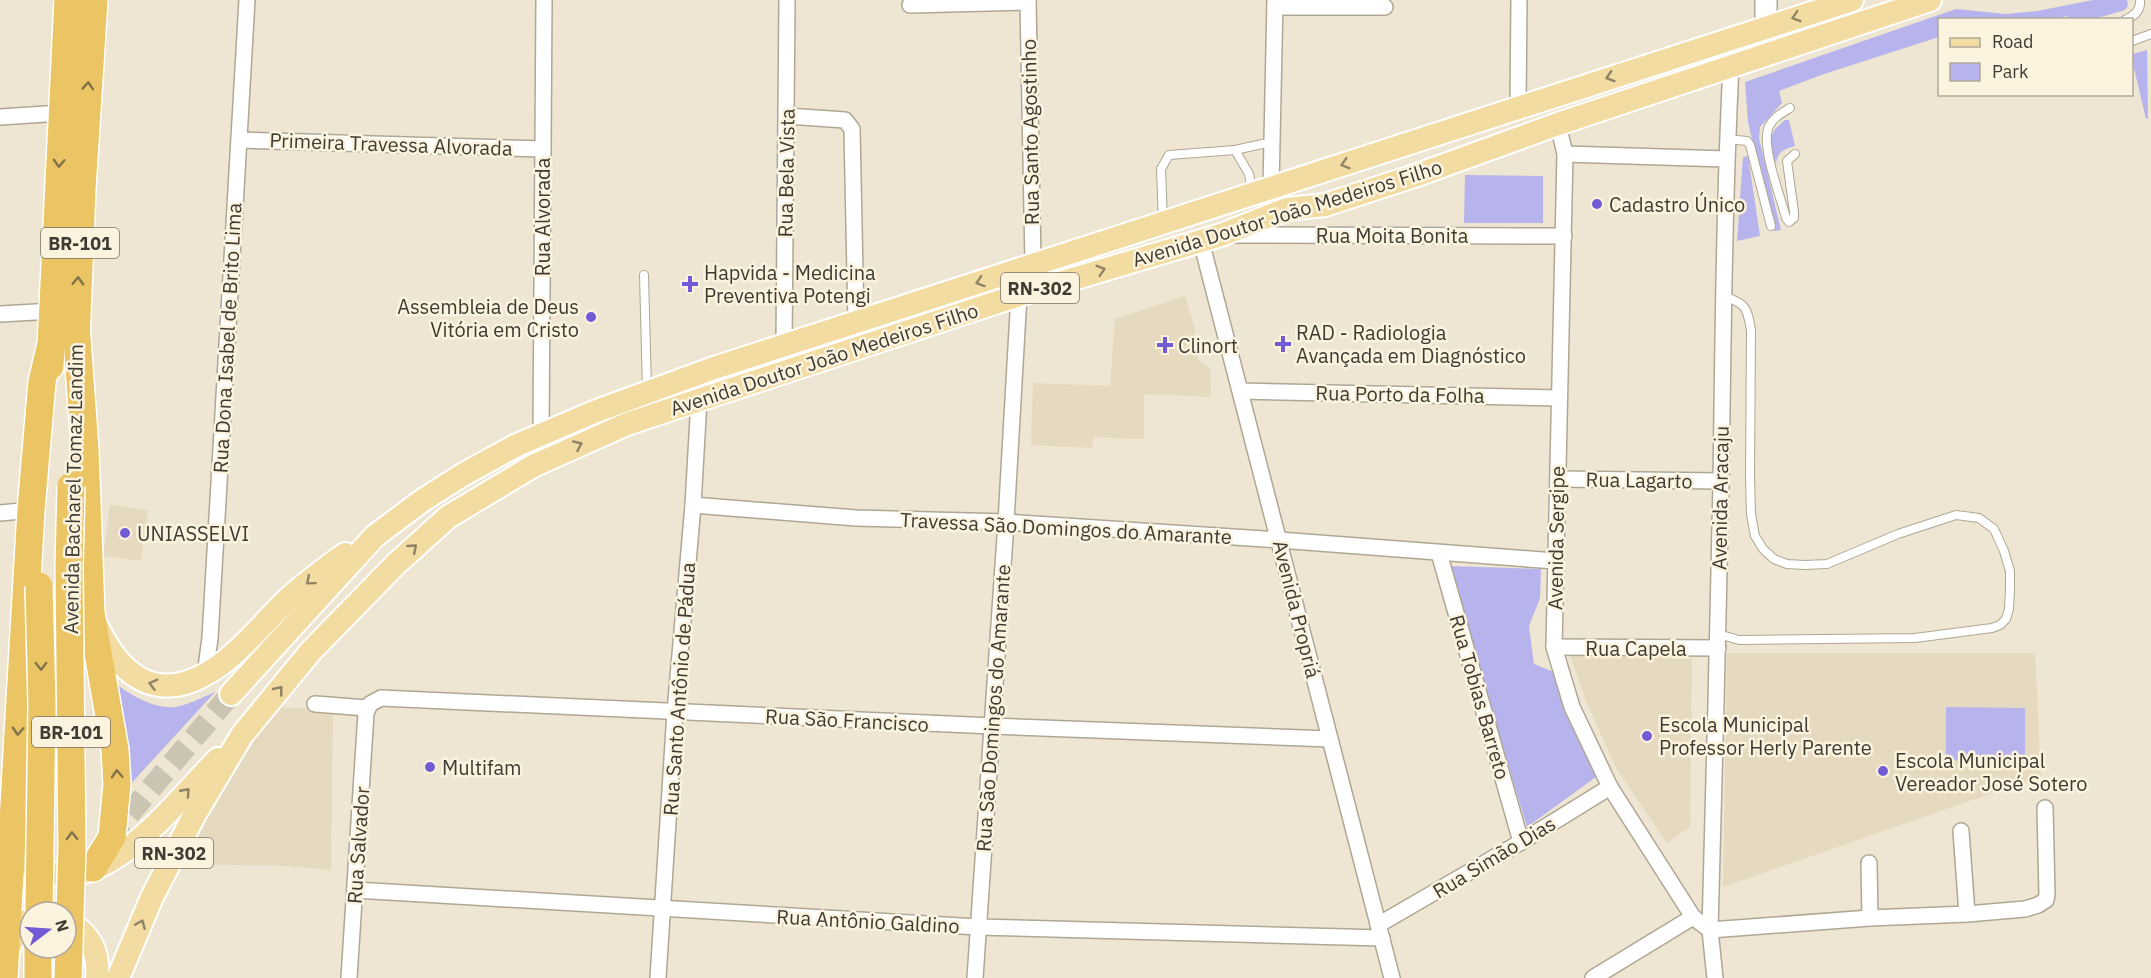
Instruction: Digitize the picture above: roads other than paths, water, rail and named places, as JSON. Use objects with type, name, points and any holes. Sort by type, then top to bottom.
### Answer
[{"type":"highway","name":"Avenida Bacharel Tomaz Landim","points":[[39,900],[42,705],[39,586],[68,0]]},
{"type":"highway","name":"Avenida Bacharel Tomaz Landim","points":[[68,978],[72,848],[69,567],[71,486],[82,189],[94,0]]},
{"type":"highway","points":[[76,325],[85,449],[91,613],[115,750],[117,784],[112,837],[93,868]]},
{"type":"highway","points":[[4,968],[12,916],[11,838],[31,510],[42,382],[50,348]]},
{"type":"highway","points":[[38,960],[38,978]]},
{"type":"main road","points":[[1766,0],[1766,27]]},
{"type":"main road","name":"Avenida Doutor João Medeiros Filho","points":[[231,694],[375,536],[423,500],[464,474],[541,435],[647,392],[784,345],[1852,0]]},
{"type":"main road","name":"Avenida Doutor João Medeiros Filho","points":[[118,978],[152,897],[195,814],[242,735],[311,651],[396,564],[448,518],[505,482],[564,451],[627,424],[1019,295],[1211,238],[1287,209],[1325,205],[1423,173],[1558,124],[1930,0]]},
{"type":"main road","points":[[1423,173],[1427,158],[1434,148],[1486,130],[1518,107]]},
{"type":"main road","points":[[1287,209],[1328,189],[1376,172],[1381,168],[1387,151]]},
{"type":"main road","points":[[91,613],[101,636],[122,665],[134,676],[162,687],[190,682],[221,664],[291,597],[322,571],[375,536]]},
{"type":"main road","points":[[11,838],[16,852],[23,861],[44,873],[66,876],[112,860],[134,846],[242,735]]},
{"type":"main road","points":[[78,927],[93,947],[98,963],[98,978]]},
{"type":"street","name":"Rua Dona Isabel de Brito Lima","points":[[205,675],[210,638],[247,0]]},
{"type":"street","name":"Rua Alvorada","points":[[541,435],[544,0]]},
{"type":"street","name":"Rua Bela Vista","points":[[784,345],[787,0]]},
{"type":"street","points":[[1518,107],[1519,0]]},
{"type":"street","points":[[910,5],[1028,1]]},
{"type":"street","name":"Rua Santo Agostinho","points":[[1028,1],[1033,264]]},
{"type":"street","points":[[1262,190],[1272,142],[1275,3],[1385,7]]},
{"type":"street","name":"Avenida Aracaju","points":[[1711,976],[1710,930],[1721,481],[1722,295],[1731,66]]},
{"type":"street","points":[[0,117],[61,113]]},
{"type":"street","points":[[787,116],[845,120],[852,129],[856,322]]},
{"type":"street","name":"Avenida Sergipe","points":[[1558,124],[1565,154],[1554,647],[1572,707],[1610,787],[1693,917]]},
{"type":"street","name":"Primeira Travessa Alvorada","points":[[239,140],[543,149]]},
{"type":"street","points":[[1565,154],[1726,159]]},
{"type":"street","name":"Rua Moita Bonita","points":[[1211,238],[1564,236]]},
{"type":"street","name":"Avenida Propriá","points":[[1211,238],[1241,391],[1392,978]]},
{"type":"street","name":"Rua São Domingos do Amarante","points":[[975,978],[1019,295]]},
{"type":"street","points":[[0,314],[53,311]]},
{"type":"street","name":"Rua Porto da Folha","points":[[1241,391],[1558,398]]},
{"type":"street","name":"Rua Santo Antônio de Pádua","points":[[658,978],[675,712],[693,506],[699,400]]},
{"type":"street","name":"Rua Lagarto","points":[[1558,479],[1721,481]]},
{"type":"street","name":"Travessa São Domingos do Amarante","points":[[693,506],[855,518],[1006,522],[1555,561]]},
{"type":"street","points":[[0,513],[31,510]]},
{"type":"street","name":"Rua Tobias Barreto","points":[[1439,553],[1521,842]]},
{"type":"street","name":"Rua Capela","points":[[1554,647],[1718,641]]},
{"type":"street","name":"Rua São Francisco","points":[[315,704],[366,710],[373,701],[386,697],[675,712],[1330,739]]},
{"type":"street","name":"Rua Salvador","points":[[349,978],[366,710]]},
{"type":"street","name":"Rua Simão Dias","points":[[1380,932],[1610,787]]},
{"type":"street","points":[[1593,978],[1693,917],[1710,930],[1870,918],[1967,914],[2025,909],[2038,905],[2046,900],[2047,894],[2045,808]]},
{"type":"street","points":[[1961,831],[1967,914]]},
{"type":"street","points":[[1869,863],[1870,918]]},
{"type":"street","name":"Rua Antônio Galdino","points":[[355,890],[978,927],[1380,932]]},
{"type":"lane","points":[[2130,18],[2138,11],[2140,0]]},
{"type":"lane","points":[[2133,41],[2151,34]]},
{"type":"lane","points":[[1790,108],[1774,119],[1766,136],[1789,222],[1794,218],[1794,212],[1787,161],[1795,154]]},
{"type":"lane","points":[[1727,140],[1747,141],[1750,145],[1771,226]]},
{"type":"lane","points":[[1163,222],[1161,169],[1169,155],[1235,150],[1272,142]]},
{"type":"lane","points":[[1235,150],[1249,174],[1262,190]]},
{"type":"lane","points":[[644,275],[647,392]]},
{"type":"lane","points":[[1718,641],[1915,638],[1965,633],[2000,625],[2006,619],[2009,609],[2010,589],[2010,571],[2004,551],[1994,529],[1979,518],[1956,516],[1899,534],[1827,564],[1805,566],[1787,564],[1774,559],[1763,549],[1755,536],[1751,514],[1751,330],[1747,312],[1742,303],[1722,295]]},
{"type":"tunnel","points":[[108,839],[231,694]]},
{"type":"place","name":"Cadastro Único","points":[[1597,204]]},
{"type":"place","name":"Hapvida - Medicina Preventiva Potengi","points":[[690,284]]},
{"type":"place","name":"Assembleia de Deus Vitória em Cristo","points":[[591,317]]},
{"type":"place","name":"RAD - Radiologia Avançada em Diagnóstico","points":[[1283,344]]},
{"type":"place","name":"Clinort","points":[[1165,345]]},
{"type":"place","name":"UNIASSELVI","points":[[125,533]]},
{"type":"place","name":"Escola Municipal Professor Herly Parente","points":[[1647,736]]},
{"type":"place","name":"Multifam","points":[[430,767]]},
{"type":"place","name":"Escola Municipal Vereador José Sotero","points":[[1883,771]]}]
